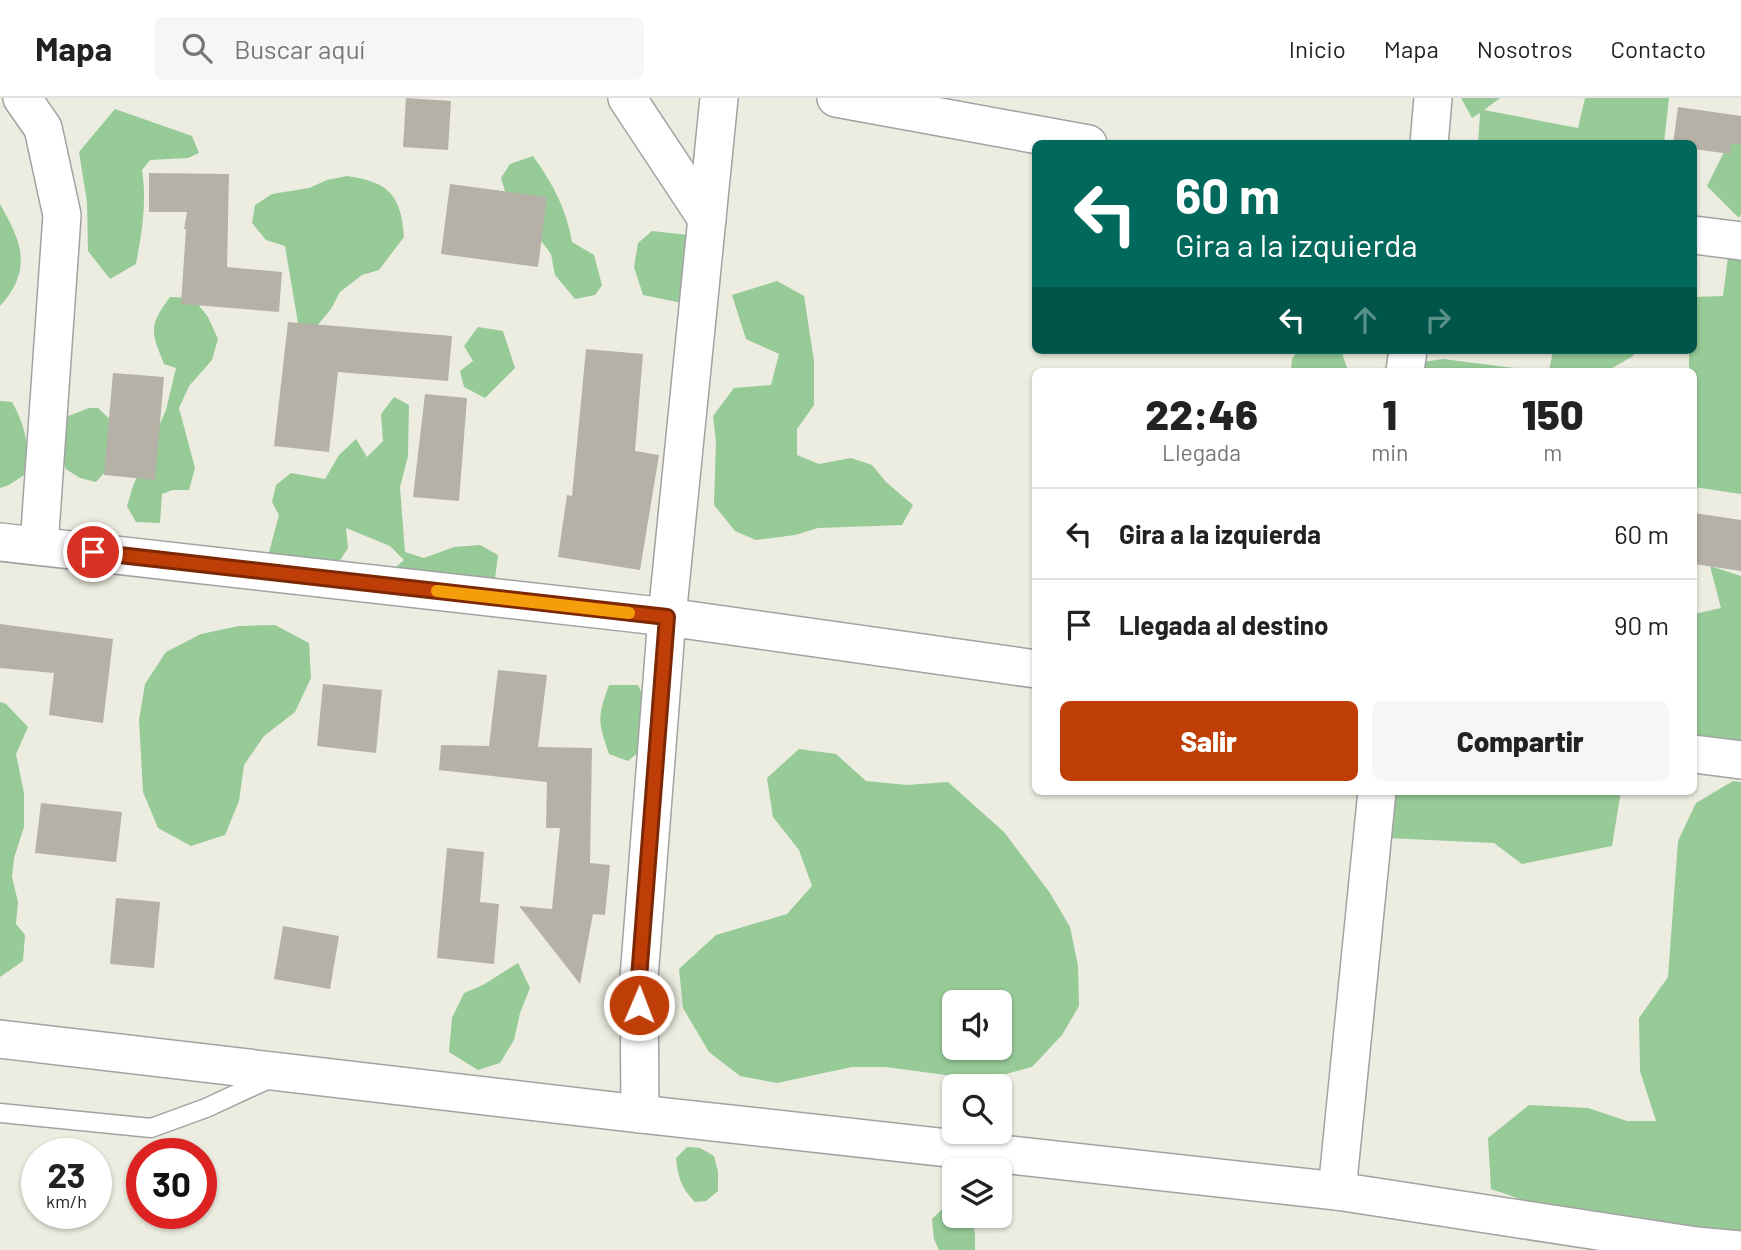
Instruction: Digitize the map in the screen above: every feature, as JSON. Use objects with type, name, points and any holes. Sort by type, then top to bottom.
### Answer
[{"type":"street","points":[[22,98],[43,128],[61,215],[39,546]]},
{"type":"street","points":[[628,98],[707,219]]},
{"type":"street","points":[[640,1114],[639,978],[667,617],[719,98]]},
{"type":"street","points":[[836,98],[1066,140]]},
{"type":"street","points":[[1429,140],[1433,98]]},
{"type":"street","points":[[1697,235],[1741,241]]},
{"type":"street","points":[[0,541],[667,617],[1032,668]]},
{"type":"street","points":[[1697,754],[1741,760]]},
{"type":"street","points":[[1337,1191],[1377,795]]},
{"type":"street","points":[[0,1039],[640,1114],[1337,1191],[1694,1248],[1741,1250]]},
{"type":"lane","points":[[0,1113],[151,1128],[206,1108],[284,1072]]},
{"type":"green space","points":[[1461,98],[1500,98],[1484,110],[1578,128],[1585,98],[1669,98],[1664,140],[1478,140],[1480,113],[1472,118]]},
{"type":"green space","points":[[115,109],[192,136],[199,153],[188,158],[150,160],[142,170],[144,205],[136,264],[110,279],[88,251],[87,202],[79,152]]},
{"type":"green space","points":[[1741,118],[1741,214],[1739,218],[1707,186]]},
{"type":"green space","points":[[533,156],[558,197],[572,242],[594,255],[602,285],[595,295],[575,299],[555,275],[551,254],[510,207],[501,178],[510,164]]},
{"type":"green space","points":[[347,176],[373,182],[390,193],[400,211],[404,237],[379,270],[362,275],[340,292],[331,309],[316,327],[298,323],[285,246],[266,240],[252,223],[255,205],[272,194],[309,188],[327,180]]},
{"type":"green space","points":[[0,204],[14,231],[21,256],[17,280],[0,306]]},
{"type":"green space","points":[[652,231],[688,235],[682,303],[643,295],[634,267],[638,243]]},
{"type":"green space","points":[[1728,257],[1741,259],[1741,494],[1697,487],[1697,368],[1689,368],[1689,354],[1697,354],[1697,297],[1723,296]]},
{"type":"green space","points":[[777,281],[804,296],[814,361],[814,405],[797,429],[797,455],[819,464],[851,458],[872,465],[886,482],[913,505],[902,525],[818,528],[795,535],[756,540],[735,531],[714,505],[716,441],[713,416],[734,388],[771,385],[779,354],[746,339],[732,295]]},
{"type":"green space","points":[[170,297],[193,298],[208,317],[218,339],[212,360],[189,386],[179,408],[195,468],[189,490],[173,490],[162,494],[160,523],[136,522],[127,506],[166,410],[176,368],[164,364],[154,336],[158,315]]},
{"type":"green space","points":[[478,327],[503,331],[515,368],[485,398],[464,387],[460,371],[473,361],[464,346]]},
{"type":"green space","points":[[1295,354],[1342,354],[1347,368],[1291,368]]},
{"type":"green space","points":[[1552,354],[1634,354],[1612,368],[1550,368]]},
{"type":"green space","points":[[1443,359],[1514,368],[1382,368]]},
{"type":"green space","points":[[394,397],[409,405],[408,456],[400,487],[405,552],[424,558],[454,547],[480,545],[498,555],[495,579],[478,582],[389,573],[404,560],[390,546],[346,528],[348,548],[322,588],[268,556],[279,515],[272,502],[276,485],[291,473],[325,479],[339,455],[356,439],[367,457],[383,441],[381,414]]},
{"type":"green space","points":[[0,401],[12,402],[17,411],[26,437],[27,456],[24,475],[0,488]]},
{"type":"green space","points":[[89,408],[98,408],[118,427],[114,462],[96,482],[80,478],[66,469],[58,444],[58,420]]},
{"type":"green space","points":[[1710,566],[1741,576],[1741,746],[1697,743],[1697,613],[1721,608]]},
{"type":"green space","points":[[275,625],[309,643],[311,678],[295,712],[264,736],[244,765],[239,801],[225,835],[191,846],[158,828],[143,792],[139,720],[145,684],[166,652],[201,634],[239,626]]},
{"type":"green space","points":[[609,685],[638,685],[646,702],[642,749],[628,761],[609,754],[603,734],[600,720]]},
{"type":"green space","points":[[0,702],[6,704],[28,727],[16,754],[24,793],[24,827],[14,858],[12,877],[18,902],[16,924],[25,935],[23,961],[0,977]]},
{"type":"green space","points":[[799,749],[836,754],[866,781],[907,785],[948,782],[1004,832],[1050,893],[1070,927],[1078,966],[1079,1006],[1062,1035],[1032,1067],[1005,1074],[942,1075],[886,1067],[852,1067],[777,1083],[740,1076],[709,1052],[683,1008],[679,969],[716,935],[787,914],[812,886],[799,850],[773,817],[767,778]]},
{"type":"green space","points":[[1733,781],[1741,782],[1741,1250],[1669,1250],[1491,1189],[1488,1138],[1529,1105],[1588,1108],[1627,1121],[1656,1121],[1640,1071],[1639,1018],[1668,977],[1678,841],[1696,803]]},
{"type":"green space","points":[[1394,795],[1620,795],[1612,846],[1522,864],[1494,843],[1386,838]]},
{"type":"green space","points":[[518,963],[530,988],[520,1013],[514,1040],[500,1063],[478,1070],[449,1052],[452,1018],[464,993],[483,985]]},
{"type":"green space","points":[[687,1147],[700,1148],[714,1156],[718,1172],[718,1191],[706,1201],[695,1202],[681,1182],[676,1158]]},
{"type":"green space","points":[[942,1209],[942,1228],[973,1228],[975,1250],[939,1250],[934,1239],[932,1219]]},
{"type":"building","points":[[406,98],[451,101],[448,150],[403,147]]},
{"type":"building","points":[[1678,107],[1741,116],[1741,144],[1731,144],[1730,154],[1697,149],[1697,140],[1674,140]]},
{"type":"building","points":[[149,173],[229,174],[227,267],[282,272],[279,312],[181,304],[187,212],[149,212]]},
{"type":"building","points":[[450,184],[547,197],[538,267],[441,254]]},
{"type":"building","points":[[288,322],[452,336],[448,381],[338,372],[329,452],[274,446]]},
{"type":"building","points":[[586,349],[643,354],[635,451],[659,455],[640,570],[558,557],[567,495],[572,496]]},
{"type":"building","points":[[113,373],[164,377],[155,480],[104,475]]},
{"type":"building","points":[[425,394],[467,398],[459,501],[413,497]]},
{"type":"building","points":[[1697,513],[1741,520],[1741,571],[1697,564]]},
{"type":"building","points":[[0,624],[113,639],[103,723],[49,715],[54,673],[0,668]]},
{"type":"building","points":[[498,670],[547,675],[538,747],[592,748],[590,863],[610,865],[605,915],[593,914],[580,984],[519,906],[552,909],[560,828],[546,828],[547,782],[439,770],[441,745],[489,746]]},
{"type":"building","points":[[323,684],[382,690],[376,753],[317,746]]},
{"type":"building","points":[[41,803],[122,812],[116,862],[35,853]]},
{"type":"building","points":[[447,848],[484,852],[480,902],[499,904],[494,964],[437,958]]},
{"type":"building","points":[[116,898],[160,902],[154,968],[110,964]]},
{"type":"building","points":[[283,926],[339,936],[330,989],[274,979]]},
{"type":"slow traffic","points":[[437,591],[629,613]]},
{"type":"route","points":[[93,552],[667,617],[639,1005]]}]
